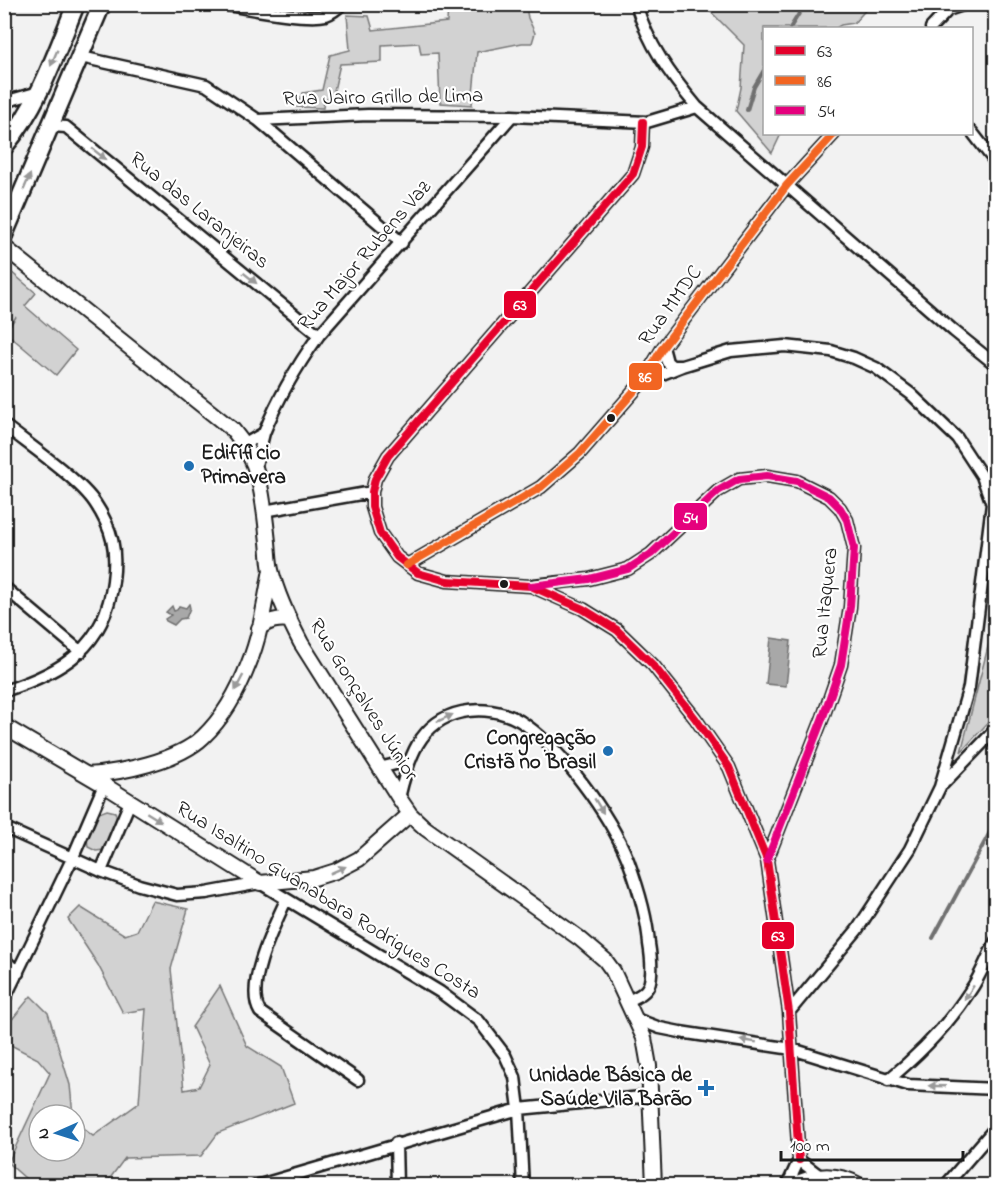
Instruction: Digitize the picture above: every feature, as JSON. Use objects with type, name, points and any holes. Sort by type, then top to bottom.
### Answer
[{"type":"main road","points":[[4,147],[21,127],[39,93],[76,4]]},
{"type":"main road","points":[[4,235],[102,4]]},
{"type":"street","points":[[222,4],[319,16],[327,15],[342,4]]},
{"type":"street","points":[[636,4],[642,24],[669,74],[697,107],[954,332],[996,365]]},
{"type":"street","points":[[932,27],[948,10],[966,4]]},
{"type":"street","name":"Rua Jairo Grillo de Lima","points":[[81,57],[206,85],[258,120],[368,115],[512,116],[643,122],[676,115],[697,107]]},
{"type":"street","points":[[4,102],[39,93]]},
{"type":"street","name":"Rua Major Rubens Vaz","points":[[256,465],[264,433],[276,404],[319,335],[512,116]]},
{"type":"street","points":[[258,120],[402,243]]},
{"type":"street","points":[[643,122],[642,147],[633,174],[388,456],[375,478],[372,507],[380,533],[388,546],[407,565],[424,575],[447,581],[531,586],[583,609],[617,630],[667,683],[710,737],[729,767],[767,860],[789,1012],[799,1160],[787,1185]]},
{"type":"street","name":"Rua das Laranjeiras","points":[[51,126],[66,127],[319,335]]},
{"type":"street","points":[[973,133],[996,163]]},
{"type":"street","name":"Rua MMDC","points":[[407,565],[541,487],[580,453],[642,382],[663,347],[787,185],[833,135]]},
{"type":"street","name":"Rua Gonçalves Júnior","points":[[4,248],[232,430],[245,444],[256,465],[271,570],[290,620],[301,643],[410,814],[425,828],[579,938],[605,960],[628,1001],[644,1038],[650,1066],[654,1185]]},
{"type":"street","points":[[642,382],[682,366],[731,351],[785,346],[831,351],[854,358],[876,368],[911,394],[957,438],[982,476],[994,500],[969,687],[940,787],[910,849],[862,921],[789,1012]]},
{"type":"street","points":[[663,347],[667,362],[672,366],[682,366]]},
{"type":"street","points":[[4,425],[71,478],[94,501],[111,532],[114,543],[115,570],[107,614],[97,633],[81,652],[53,672],[4,691]]},
{"type":"street","points":[[245,444],[264,433]]},
{"type":"street","name":"Rua Itaquera","points":[[531,586],[614,574],[639,562],[651,554],[718,491],[739,479],[767,476],[797,481],[829,497],[840,508],[847,520],[854,548],[850,607],[841,665],[767,860]]},
{"type":"street","points":[[982,476],[996,484]]},
{"type":"street","points":[[264,511],[372,492]]},
{"type":"street","points":[[87,775],[132,769],[158,762],[202,738],[224,711],[249,663],[271,570]]},
{"type":"street","points":[[555,596],[560,588],[572,581]]},
{"type":"street","points":[[4,587],[81,652]]},
{"type":"street","points":[[259,628],[279,619],[290,620]]},
{"type":"street","points":[[399,798],[408,761],[424,735],[435,723],[445,717],[470,710],[492,711],[513,717],[547,742],[592,794],[611,825],[627,859],[640,896],[648,933],[651,976],[645,992],[628,1001]]},
{"type":"street","name":"Rua Isaltino Guanabara Rodrigues Costa","points":[[4,726],[440,992],[479,1021],[505,1055],[515,1077],[519,1108],[522,1185]]},
{"type":"street","points":[[940,787],[996,729]]},
{"type":"street","points":[[379,768],[408,761]]},
{"type":"street","points":[[4,1000],[73,857],[109,789],[120,784],[132,769]]},
{"type":"street","points":[[101,871],[130,802]]},
{"type":"street","points":[[4,830],[12,831],[101,871],[139,885],[177,895],[314,878],[336,871],[359,859],[410,814]]},
{"type":"street","points":[[286,900],[262,953],[255,1004],[260,1012],[358,1080]]},
{"type":"street","points":[[888,1080],[912,1060],[946,1024],[972,989],[996,941]]},
{"type":"street","points":[[4,959],[18,973]]},
{"type":"street","points":[[636,1019],[660,1028],[680,1032],[792,1049],[908,1085],[996,1089]]},
{"type":"street","points":[[256,1185],[519,1108],[652,1096]]},
{"type":"street","points":[[945,1185],[996,1126]]},
{"type":"street","points":[[396,1143],[397,1185]]},
{"type":"street","points":[[654,1155],[663,1185]]},
{"type":"street","points":[[799,1160],[820,1176]]},
{"type":"street","points":[[284,1185],[293,1176]]},
{"type":"street","points":[[792,1185],[820,1176],[841,1177],[861,1185]]},
{"type":"shaded area","points":[[649,4],[870,5],[854,23],[838,27],[763,27],[763,135],[781,135],[772,153],[736,111],[741,88],[744,45],[708,9],[650,11]]},
{"type":"shaded area","points":[[448,5],[532,5],[526,7],[535,33],[532,43],[477,52],[472,105],[440,103],[438,53],[421,54],[419,43],[382,45],[382,62],[340,64],[333,95],[324,101],[323,108],[296,107],[303,93],[322,90],[330,55],[350,50],[347,15],[369,16],[373,30],[447,22]]},
{"type":"shaded area","points":[[5,271],[11,272],[36,293],[25,306],[76,350],[56,375],[5,332],[16,317],[5,329]]},
{"type":"shaded area","points":[[189,604],[190,608],[186,618],[180,619],[174,625],[166,621],[165,619],[171,615],[166,612],[172,606],[174,611],[179,606],[186,608]]},
{"type":"shaded area","points":[[992,631],[996,631],[995,715],[961,752]]},
{"type":"shaded area","points":[[771,638],[791,641],[786,686],[766,684]]},
{"type":"shaded area","points":[[107,810],[115,812],[117,818],[104,850],[96,851],[88,847],[87,838],[99,813]]},
{"type":"shaded area","points":[[152,901],[188,909],[171,969],[184,1090],[199,1087],[210,1065],[192,1027],[220,986],[247,1046],[281,1067],[294,1103],[218,1133],[201,1156],[125,1158],[105,1185],[33,1185],[8,1163],[27,1122],[27,1163],[87,1163],[87,1131],[93,1136],[139,1103],[146,1009],[123,1013],[98,965],[68,919],[80,907],[125,935],[137,931]]},
{"type":"shaded area","points":[[31,996],[48,1013],[70,1085],[72,1103],[36,1103],[50,1073],[38,1059],[5,1042],[5,1028]]},
{"type":"waterway","points":[[791,27],[805,4]]},
{"type":"waterway","points":[[747,110],[754,87],[763,72]]},
{"type":"waterway","points":[[933,938],[996,821]]},
{"type":"transit line","name":"63","points":[[643,122],[642,147],[633,174],[388,456],[375,479],[372,507],[380,533],[397,557],[418,573],[447,581],[531,586],[583,609],[617,630],[653,665],[695,718],[729,767],[767,860],[789,1012],[799,1160]]},
{"type":"transit line","name":"86","points":[[407,565],[541,487],[580,453],[642,382],[663,347],[787,185],[833,135]]},
{"type":"transit line","name":"54","points":[[531,586],[589,579],[628,569],[651,554],[718,491],[739,479],[767,476],[797,481],[829,497],[840,508],[847,520],[854,548],[850,607],[841,665],[767,860]]},
{"type":"place","name":"Edifíficio Primavera","points":[[189,466]]},
{"type":"place","name":"Congregação Cristã no Brasil","points":[[608,751]]},
{"type":"place","name":"Unidade Básica de Saúde Vila Barão","points":[[706,1088]]}]
